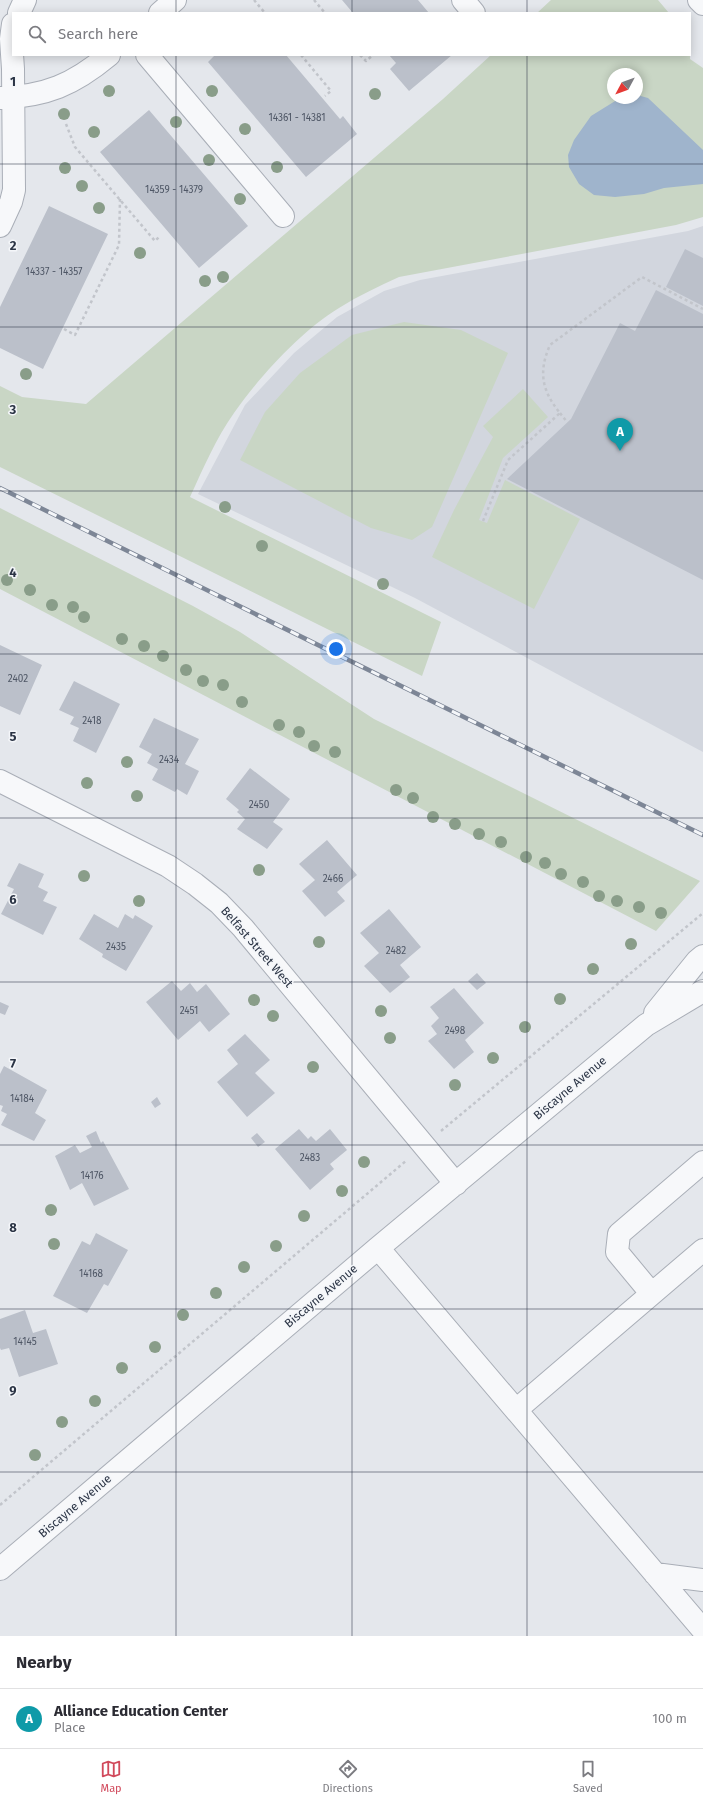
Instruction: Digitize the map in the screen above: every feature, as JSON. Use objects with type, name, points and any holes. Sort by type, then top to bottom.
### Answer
[{"type":"street","points":[[19,12],[25,0]]},
{"type":"street","points":[[463,0],[473,12]]},
{"type":"street","points":[[699,0],[703,4]]},
{"type":"street","points":[[0,226],[12,202],[14,190],[6,97],[12,32]]},
{"type":"street","points":[[6,97],[42,93],[62,86],[82,76],[108,56]]},
{"type":"street","points":[[148,56],[284,216]]},
{"type":"street","name":"Belfast Street West","points":[[0,781],[168,866],[220,903],[243,928],[456,1184]]},
{"type":"street","name":"Biscayne Avenue","points":[[646,1025],[697,961],[703,956]]},
{"type":"street","name":"Biscayne Avenue","points":[[0,1569],[378,1248],[646,1025],[703,990]]},
{"type":"street","points":[[651,1294],[617,1252],[619,1234],[703,1162]]},
{"type":"street","points":[[378,1248],[703,1630]]},
{"type":"street","points":[[516,1410],[703,1250]]},
{"type":"street","points":[[655,1574],[703,1580]]},
{"type":"path","points":[[254,0],[264,12]]},
{"type":"path","points":[[314,0],[324,12]]},
{"type":"path","points":[[302,56],[331,91],[325,96]]},
{"type":"path","points":[[361,56],[366,61],[372,56]]},
{"type":"path","points":[[66,124],[75,147],[155,241],[159,237]]},
{"type":"path","points":[[64,329],[75,335],[118,245],[120,199]]},
{"type":"path","points":[[567,422],[549,400],[543,378],[542,370],[545,356],[550,346],[642,277],[703,309]]},
{"type":"path","points":[[483,522],[508,460],[560,413]]},
{"type":"path","points":[[0,1505],[703,912]]},
{"type":"shaded area","points":[[703,226],[703,752],[415,598],[198,494],[245,405],[294,353],[337,317],[384,291],[420,280],[688,231]]},
{"type":"green space","points":[[551,0],[658,0],[668,12],[538,12]]},
{"type":"green space","points":[[490,56],[690,56],[690,59],[703,68],[703,217],[676,225],[399,277],[369,291],[346,304],[310,329],[282,355],[256,384],[221,433],[190,497],[441,622],[422,676],[0,467],[0,386],[22,397],[86,404],[443,99]]},
{"type":"green space","points":[[404,322],[461,330],[508,353],[432,527],[412,540],[371,528],[240,460],[265,412],[300,373],[352,335]]},
{"type":"green space","points":[[523,389],[548,417],[503,458],[479,520],[487,523],[505,480],[580,519],[534,609],[432,557],[454,510],[493,437],[483,426]]},
{"type":"green space","points":[[0,508],[193,606],[240,632],[374,719],[700,881],[656,931],[0,589]]},
{"type":"water","points":[[643,97],[648,98],[703,150],[703,184],[664,188],[644,194],[615,197],[594,195],[579,184],[569,167],[568,155],[574,140],[591,116],[610,104],[643,104]]},
{"type":"building","points":[[342,0],[418,0],[428,12],[352,12]]},
{"type":"building","points":[[214,56],[287,56],[340,119],[343,116],[357,134],[306,177],[208,62]]},
{"type":"building","points":[[390,56],[451,56],[409,91],[390,69],[396,63]]},
{"type":"building","points":[[149,110],[248,226],[199,268],[100,152]]},
{"type":"building","points":[[49,206],[108,234],[43,369],[0,348],[0,307]]},
{"type":"building","points":[[685,249],[703,258],[703,306],[666,287]]},
{"type":"building","points":[[656,290],[703,314],[703,580],[507,479],[571,419],[620,323],[635,331]]},
{"type":"building","points":[[0,645],[42,665],[20,715],[0,706]]},
{"type":"building","points":[[74,681],[120,704],[96,753],[73,741],[79,728],[70,724],[74,717],[59,710]]},
{"type":"building","points":[[154,718],[199,739],[185,764],[199,771],[187,795],[177,789],[175,792],[152,780],[158,769],[147,763],[152,754],[139,747]]},
{"type":"building","points":[[250,768],[290,799],[273,822],[283,829],[267,849],[237,829],[245,819],[237,812],[239,810],[226,799]]},
{"type":"building","points":[[327,840],[357,875],[337,892],[345,901],[325,917],[302,891],[315,880],[299,864]]},
{"type":"building","points":[[19,863],[44,874],[38,887],[48,892],[43,901],[57,907],[43,935],[1,914],[14,889],[7,886]]},
{"type":"building","points":[[389,909],[421,947],[400,965],[410,977],[390,993],[364,966],[379,953],[360,933]]},
{"type":"building","points":[[94,914],[118,928],[125,914],[133,919],[135,915],[153,926],[126,971],[102,957],[103,954],[79,939]]},
{"type":"building","points":[[477,973],[486,983],[477,990],[468,981]]},
{"type":"building","points":[[172,981],[181,991],[190,983],[197,992],[206,984],[230,1014],[209,1032],[200,1021],[178,1040],[146,1002]]},
{"type":"building","points":[[454,988],[484,1023],[465,1040],[474,1052],[454,1069],[428,1041],[437,1034],[431,1026],[439,1018],[430,1007]]},
{"type":"building","points":[[0,1002],[9,1006],[5,1015],[0,1013]]},
{"type":"building","points":[[245,1034],[270,1060],[255,1073],[275,1093],[247,1117],[217,1082],[238,1064],[227,1050]]},
{"type":"building","points":[[4,1066],[47,1090],[35,1113],[46,1120],[34,1141],[1,1125],[7,1114],[1,1111],[3,1106],[0,1105],[0,1074]]},
{"type":"building","points":[[157,1097],[161,1104],[155,1108],[151,1102]]},
{"type":"building","points":[[299,1129],[308,1139],[311,1136],[316,1141],[330,1129],[347,1150],[330,1164],[334,1169],[310,1190],[275,1149]]},
{"type":"building","points":[[96,1131],[101,1143],[103,1141],[129,1189],[94,1206],[82,1183],[70,1190],[55,1156],[75,1145],[80,1153],[92,1147],[86,1136]]},
{"type":"building","points":[[257,1133],[265,1142],[258,1147],[251,1138]]},
{"type":"building","points":[[96,1233],[128,1250],[108,1286],[104,1284],[87,1313],[53,1296],[82,1241],[90,1245]]},
{"type":"building","points":[[25,1310],[33,1333],[46,1329],[58,1364],[19,1377],[9,1348],[1,1350],[0,1348],[0,1319]]},
{"type":"railway","points":[[0,488],[703,835]]},
{"type":"place","name":"Alliance Education Center","points":[[620,451]]}]
